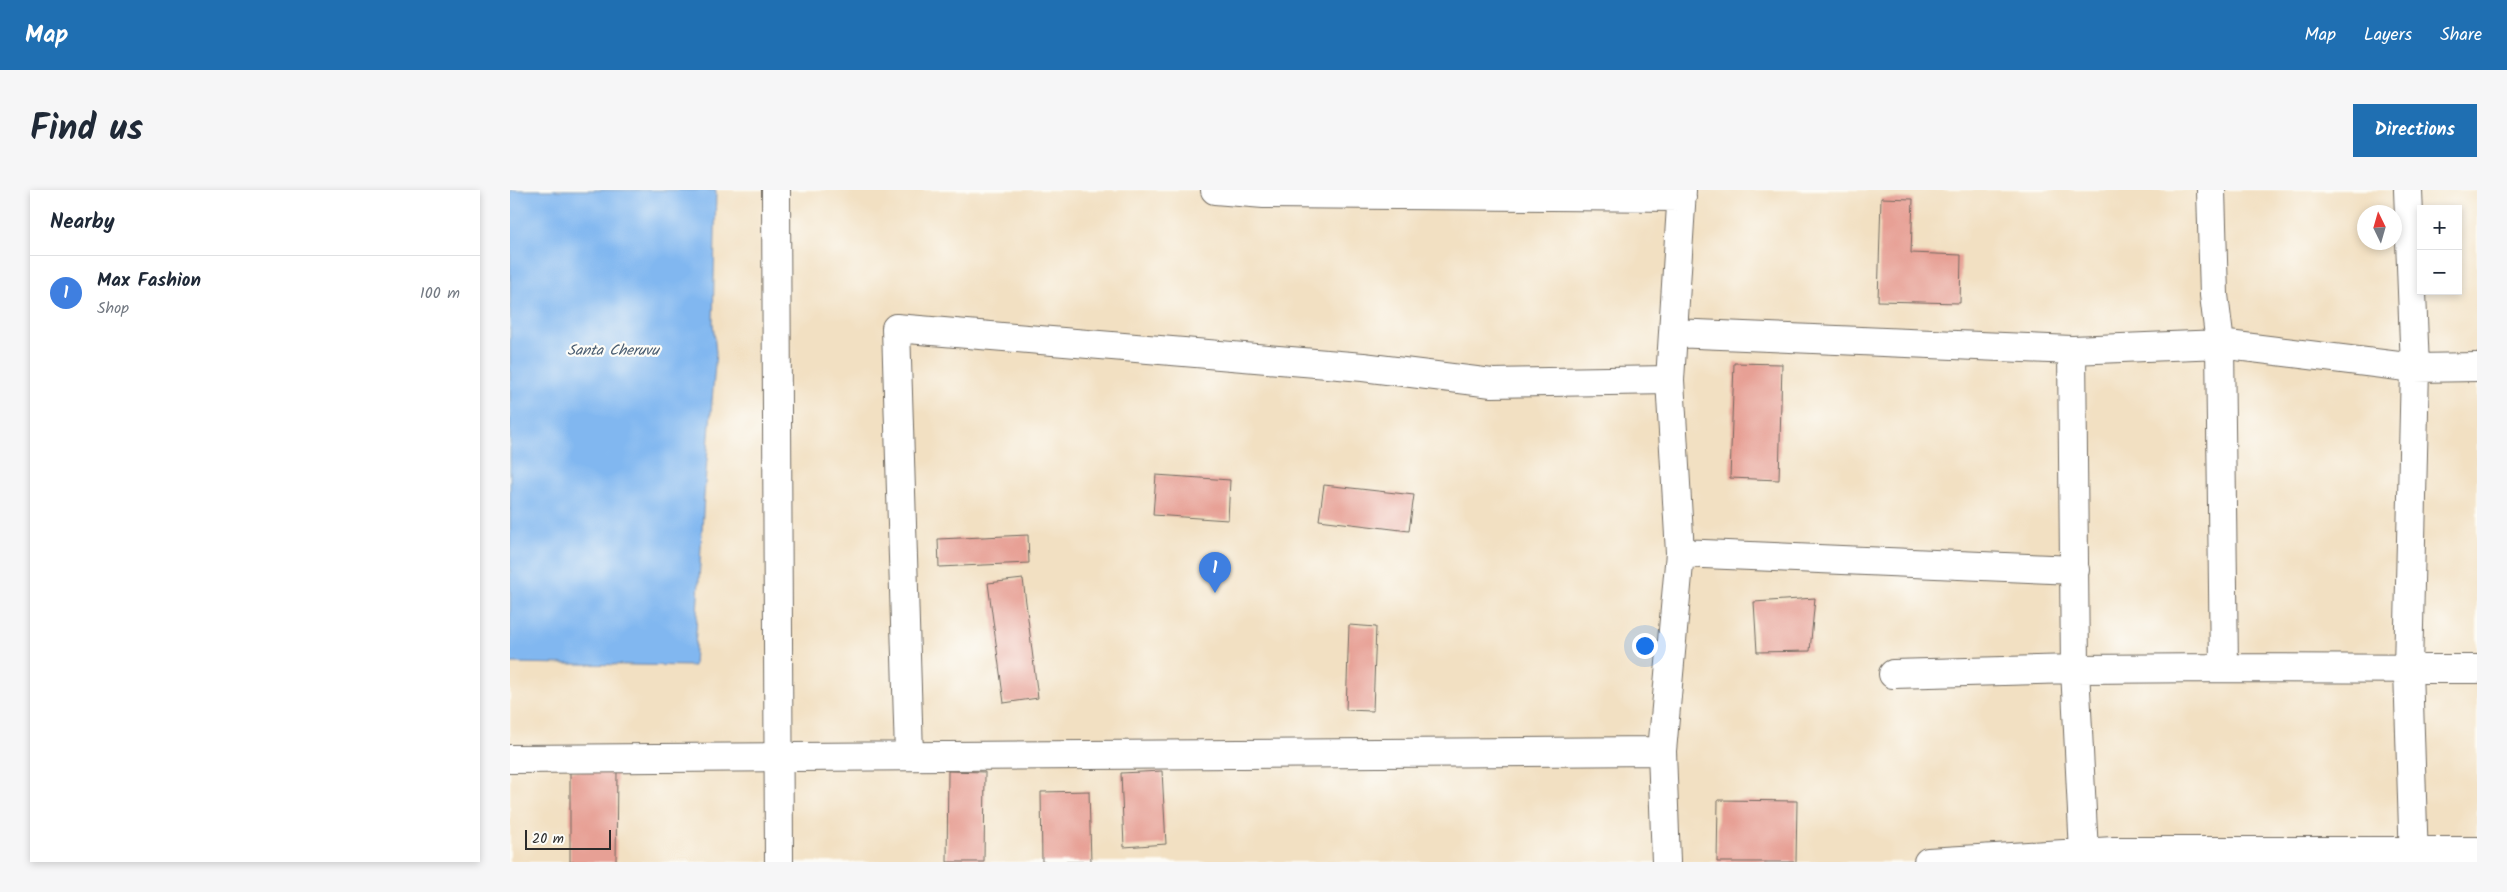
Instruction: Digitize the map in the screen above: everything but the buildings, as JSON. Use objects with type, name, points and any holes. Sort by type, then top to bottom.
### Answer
[{"type":"street","points":[[776,190],[779,862]]},
{"type":"street","points":[[1214,190],[1264,194],[1682,193],[1670,380],[1680,553],[1662,751],[1666,862]]},
{"type":"street","points":[[2210,190],[2214,295],[2220,344],[2224,668]]},
{"type":"street","points":[[2408,190],[2415,368],[2408,668],[2414,857]]},
{"type":"street","points":[[909,754],[896,328],[1363,367],[1492,383],[1670,380]]},
{"type":"street","points":[[1673,333],[2072,350],[2220,344],[2415,368],[2477,367]]},
{"type":"street","points":[[2072,350],[2075,669],[2084,853]]},
{"type":"street","points":[[1680,553],[2075,570]]},
{"type":"street","points":[[1893,674],[2075,669],[2477,669]]},
{"type":"street","points":[[510,759],[909,754],[1662,751]]},
{"type":"street","points":[[1928,862],[2084,853],[2414,857],[2477,851]]},
{"type":"water","name":"Santa Cheruvu","points":[[510,190],[716,190],[713,323],[716,353],[704,496],[694,666],[510,663]]},
{"type":"place","name":"Max Fashion","points":[[1215,593]]}]
